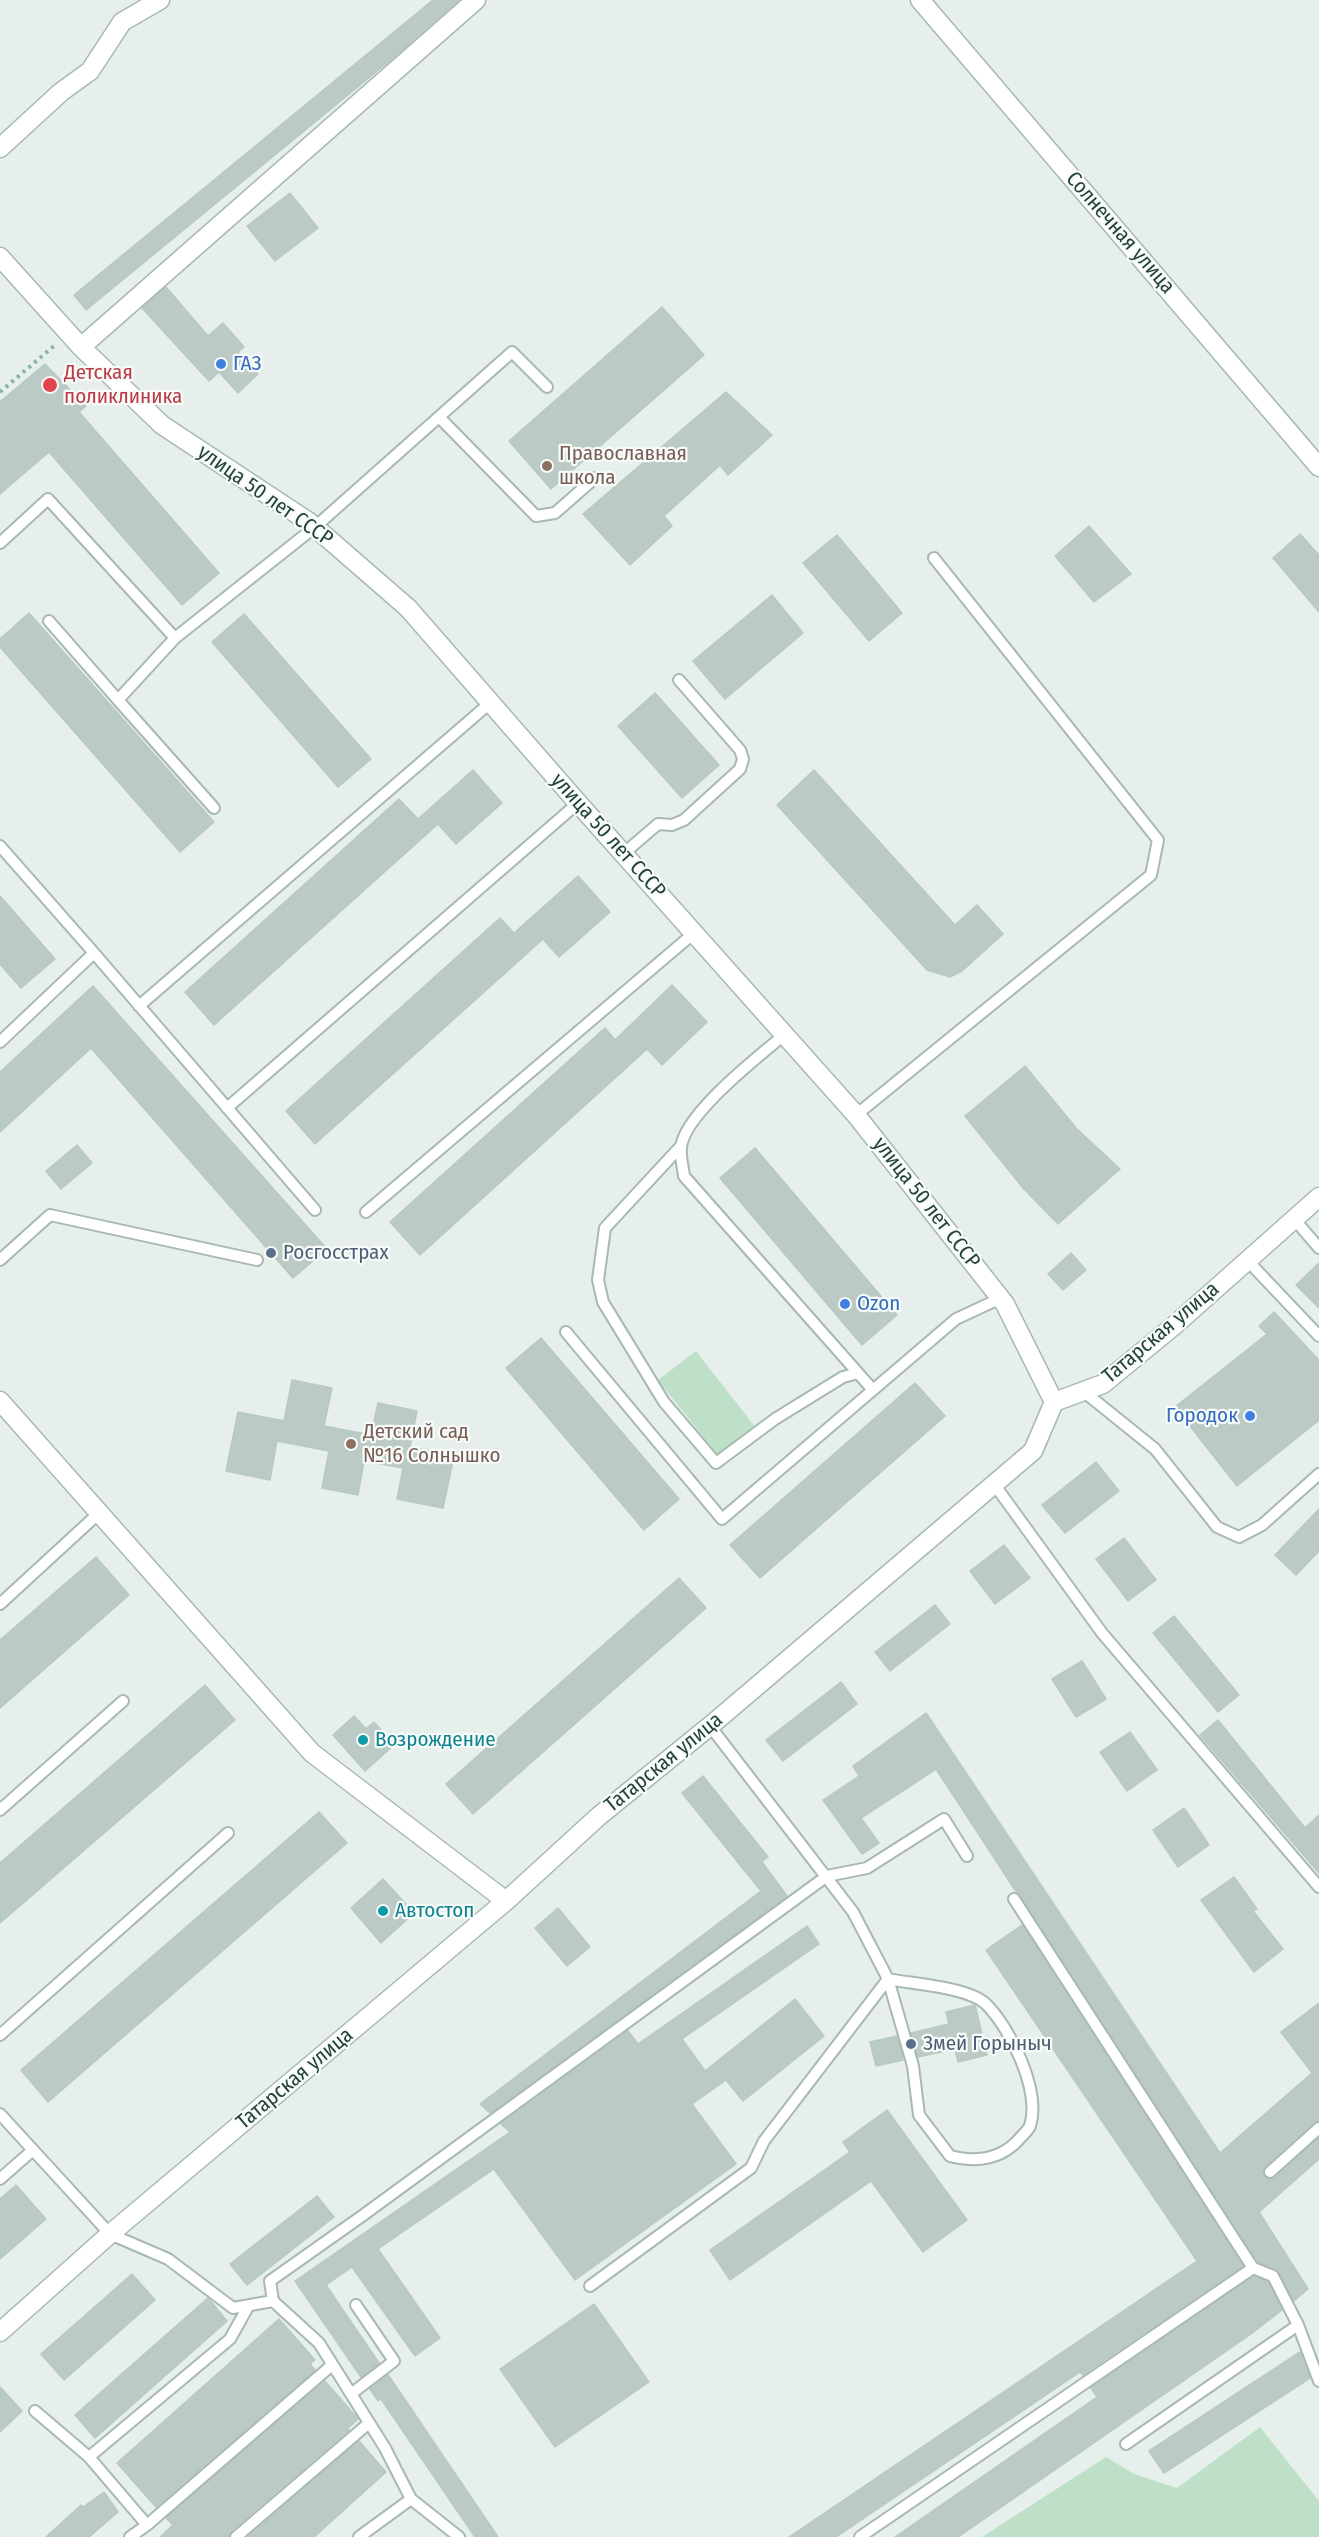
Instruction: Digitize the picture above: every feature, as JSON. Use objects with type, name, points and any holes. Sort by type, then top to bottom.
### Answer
[{"type":"street","points":[[0,148],[61,92],[90,71],[122,22],[160,0]]},
{"type":"street","points":[[75,340],[476,0]]},
{"type":"street","name":"Солнечная улица","points":[[920,0],[1319,467]]},
{"type":"street","name":"улица 50 лет СССР","points":[[0,257],[75,340],[162,424],[315,527],[408,608],[856,1115],[1001,1298],[1037,1364],[1054,1402]]},
{"type":"street","name":"Татарская улица","points":[[0,2332],[110,2234],[506,1901],[598,1816],[710,1726],[1033,1451],[1054,1402],[1102,1384],[1319,1197]]},
{"type":"street","points":[[0,1401],[312,1753],[506,1901]]},
{"type":"lane","points":[[118,700],[175,638],[315,527],[512,352],[547,387]]},
{"type":"lane","points":[[439,417],[536,516],[555,513],[595,478]]},
{"type":"lane","points":[[0,543],[48,499],[175,638]]},
{"type":"lane","points":[[856,1115],[1151,875],[1158,840],[933,558]]},
{"type":"lane","points":[[50,621],[214,808]]},
{"type":"lane","points":[[623,854],[658,824],[672,825],[684,820],[740,769],[743,759],[740,750],[679,680]]},
{"type":"lane","points":[[139,1006],[490,703]]},
{"type":"lane","points":[[227,1108],[578,803]]},
{"type":"lane","points":[[0,846],[315,1210]]},
{"type":"lane","points":[[366,1212],[694,933]]},
{"type":"lane","points":[[0,1042],[94,953]]},
{"type":"lane","points":[[784,1035],[721,1088],[692,1124],[681,1146],[605,1228],[598,1280],[603,1302],[664,1402],[716,1463],[775,1419],[843,1377],[858,1373]]},
{"type":"lane","points":[[681,1146],[684,1176],[873,1390]]},
{"type":"lane","points":[[0,1260],[51,1215],[257,1260]]},
{"type":"lane","points":[[1294,1220],[1319,1248]]},
{"type":"lane","points":[[1247,1260],[1319,1336]]},
{"type":"lane","points":[[566,1332],[722,1519],[956,1319],[1001,1298]]},
{"type":"lane","points":[[1083,1391],[1155,1449],[1217,1527],[1239,1537],[1262,1525],[1319,1474]]},
{"type":"lane","points":[[994,1484],[1102,1633],[1319,1887]]},
{"type":"lane","points":[[0,1604],[99,1513]]},
{"type":"lane","points":[[0,1810],[123,1701]]},
{"type":"lane","points":[[710,1726],[853,1912],[888,1979],[913,2066],[919,2115],[950,2156],[977,2159],[1000,2155],[1016,2144],[1029,2128],[1031,2105],[1027,2075],[1011,2040],[985,2003],[967,1994],[888,1979]]},
{"type":"lane","points":[[459,2537],[411,2499],[369,2423],[319,2343],[273,2301],[270,2281],[371,2210],[827,1876],[867,1868],[944,1819],[967,1856]]},
{"type":"lane","points":[[0,2035],[228,1833]]},
{"type":"lane","points":[[1014,1899],[1252,2268],[1273,2276],[1298,2325],[1319,2381]]},
{"type":"lane","points":[[590,2286],[751,2168],[764,2141],[888,1979]]},
{"type":"lane","points":[[2,2119],[110,2234],[168,2259],[233,2308],[273,2301]]},
{"type":"lane","points":[[1270,2172],[1319,2128]]},
{"type":"lane","points":[[0,2179],[33,2150]]},
{"type":"lane","points":[[860,2537],[1252,2268]]},
{"type":"lane","points":[[89,2457],[230,2339],[249,2305]]},
{"type":"lane","points":[[351,2394],[394,2361],[356,2306]]},
{"type":"lane","points":[[1126,2444],[1298,2325]]},
{"type":"lane","points":[[130,2537],[147,2525],[332,2365]]},
{"type":"lane","points":[[34,2411],[89,2457],[147,2525]]},
{"type":"lane","points":[[236,2537],[369,2423]]},
{"type":"lane","points":[[359,2537],[411,2499]]},
{"type":"path","points":[[0,392],[75,340]]},
{"type":"green space","points":[[696,1351],[756,1428],[719,1457],[658,1380]]},
{"type":"green space","points":[[1260,2427],[1319,2501],[1319,2537],[982,2537],[1106,2457],[1134,2474],[1177,2488]]},
{"type":"building","points":[[433,0],[459,0],[393,58],[86,310],[74,295]]},
{"type":"building","points":[[290,193],[318,228],[275,261],[247,226]]},
{"type":"building","points":[[166,287],[208,336],[223,323],[244,347],[238,352],[258,374],[238,393],[219,372],[209,381],[142,308]]},
{"type":"building","points":[[662,307],[704,355],[551,489],[509,441]]},
{"type":"building","points":[[45,364],[86,406],[79,412],[219,573],[182,605],[49,452],[0,494],[0,402]]},
{"type":"building","points":[[726,392],[772,435],[728,475],[720,465],[664,516],[672,526],[630,565],[583,514]]},
{"type":"building","points":[[1089,526],[1131,574],[1094,602],[1055,556]]},
{"type":"building","points":[[1300,534],[1319,555],[1319,612],[1273,558]]},
{"type":"building","points":[[837,535],[902,613],[869,641],[803,563]]},
{"type":"building","points":[[772,595],[803,633],[725,699],[693,661]]},
{"type":"building","points":[[29,613],[214,822],[180,852],[0,647],[0,639]]},
{"type":"building","points":[[244,614],[371,759],[338,787],[212,642]]},
{"type":"building","points":[[655,693],[719,765],[682,798],[618,726]]},
{"type":"building","points":[[473,770],[502,803],[456,844],[438,824],[214,1025],[185,992],[399,799],[418,819]]},
{"type":"building","points":[[814,770],[955,925],[977,905],[1003,934],[962,971],[950,977],[927,970],[777,805]]},
{"type":"building","points":[[578,876],[610,912],[559,957],[543,939],[315,1144],[286,1111],[500,918],[514,933]]},
{"type":"building","points":[[0,896],[55,959],[21,988],[0,964]]},
{"type":"building","points":[[672,985],[707,1022],[662,1065],[647,1049],[420,1255],[390,1222],[605,1028],[615,1040]]},
{"type":"building","points":[[93,986],[327,1249],[293,1278],[91,1048],[0,1132],[0,1072]]},
{"type":"building","points":[[1025,1066],[1077,1129],[1120,1169],[1058,1224],[1023,1188],[965,1116]]},
{"type":"building","points":[[77,1145],[92,1163],[61,1189],[46,1171]]},
{"type":"building","points":[[755,1148],[897,1315],[862,1345],[720,1178]]},
{"type":"building","points":[[1071,1253],[1086,1270],[1063,1290],[1048,1274]]},
{"type":"building","points":[[1319,1263],[1319,1308],[1296,1285]]},
{"type":"building","name":"Городок","points":[[1274,1312],[1319,1360],[1319,1420],[1237,1486],[1175,1407],[1267,1334],[1259,1326]]},
{"type":"building","points":[[541,1338],[679,1499],[644,1530],[506,1368]]},
{"type":"building","name":"Детский сад №16 Солнышко","points":[[292,1380],[332,1388],[324,1426],[371,1435],[378,1403],[417,1411],[410,1447],[454,1456],[443,1508],[397,1499],[403,1468],[364,1461],[358,1495],[322,1488],[329,1451],[277,1441],[270,1480],[226,1471],[238,1412],[284,1421]]},
{"type":"building","points":[[915,1383],[945,1416],[760,1578],[730,1545]]},
{"type":"building","points":[[1096,1462],[1119,1491],[1065,1533],[1042,1505]]},
{"type":"building","points":[[1319,1509],[1319,1551],[1296,1575],[1275,1555]]},
{"type":"building","points":[[1124,1538],[1156,1580],[1128,1601],[1096,1559]]},
{"type":"building","points":[[1004,1545],[1030,1578],[995,1604],[970,1571]]},
{"type":"building","points":[[96,1557],[129,1595],[0,1708],[0,1640]]},
{"type":"building","points":[[679,1578],[706,1608],[473,1814],[446,1784]]},
{"type":"building","points":[[935,1605],[950,1624],[890,1671],[875,1652]]},
{"type":"building","points":[[1174,1616],[1239,1695],[1218,1712],[1153,1633]]},
{"type":"building","points":[[1082,1661],[1106,1699],[1076,1717],[1052,1679]]},
{"type":"building","points":[[841,1682],[857,1704],[783,1761],[766,1740]]},
{"type":"building","points":[[205,1685],[235,1720],[0,1923],[0,1863]]},
{"type":"building","points":[[926,1713],[1220,2153],[1312,2073],[1281,2032],[1319,2003],[1319,2121],[1314,2122],[1265,2166],[1263,2174],[1268,2179],[1275,2178],[1319,2138],[1319,2159],[1259,2212],[1308,2289],[1294,2301],[1279,2272],[1258,2262],[936,1769],[861,1818],[879,1843],[862,1854],[823,1800],[859,1776],[853,1766]]},
{"type":"building","name":"Возрождение","points":[[354,1716],[366,1729],[374,1722],[394,1745],[365,1771],[333,1735]]},
{"type":"building","points":[[1218,1720],[1305,1828],[1319,1815],[1319,1873],[1200,1735]]},
{"type":"building","points":[[1130,1732],[1157,1770],[1127,1791],[1100,1752]]},
{"type":"building","points":[[703,1776],[768,1857],[762,1862],[787,1896],[490,2113],[480,2104],[761,1891],[682,1793]]},
{"type":"building","points":[[1184,1808],[1209,1845],[1178,1867],[1153,1830]]},
{"type":"building","points":[[319,1812],[347,1843],[48,2102],[21,2070]]},
{"type":"building","points":[[1234,1877],[1257,1909],[1253,1911],[1283,1949],[1254,1972],[1201,1900]]},
{"type":"building","name":"Автостоп","points":[[383,1879],[414,1913],[381,1943],[351,1908]]},
{"type":"building","points":[[558,1908],[590,1947],[567,1966],[535,1928]]},
{"type":"building","points":[[1022,1925],[1243,2266],[1083,2375],[1080,2372],[836,2537],[789,2537],[1197,2261],[986,1950]]},
{"type":"building","points":[[807,1926],[819,1944],[682,2039],[705,2071],[795,1999],[824,2036],[743,2101],[726,2080],[692,2104],[736,2164],[575,2280],[494,2169],[378,2249],[440,2338],[415,2356],[352,2267],[326,2285],[379,2363],[361,2377],[295,2281],[510,2132],[501,2124],[628,2031],[638,2044]]},
{"type":"building","points":[[975,2005],[987,2055],[958,2062],[955,2049],[918,2057],[911,2033],[949,2024],[946,2012]]},
{"type":"building","points":[[897,2036],[903,2060],[876,2066],[870,2042]]},
{"type":"building","points":[[887,2110],[967,2220],[923,2252],[871,2181],[730,2280],[710,2250],[850,2152],[843,2142]]},
{"type":"building","points":[[16,2185],[46,2219],[0,2259],[0,2199]]},
{"type":"building","points":[[317,2196],[334,2217],[247,2285],[230,2264]]},
{"type":"building","points":[[132,2274],[155,2300],[64,2380],[41,2354]]},
{"type":"building","points":[[1254,2276],[1268,2282],[1282,2310],[1251,2334],[958,2537],[895,2537],[1097,2397],[1091,2388]]},
{"type":"building","points":[[208,2298],[227,2321],[95,2438],[75,2415]]},
{"type":"building","points":[[594,2304],[649,2382],[555,2447],[500,2369]]},
{"type":"building","points":[[279,2319],[315,2360],[310,2364],[315,2370],[156,2507],[117,2463]]},
{"type":"building","points":[[1300,2352],[1310,2378],[1164,2473],[1149,2451]]},
{"type":"building","points":[[388,2375],[498,2537],[475,2537],[381,2399],[378,2401],[370,2389]]},
{"type":"building","points":[[325,2381],[358,2419],[347,2429],[349,2430],[231,2531],[229,2537],[160,2537],[173,2525],[166,2518]]},
{"type":"building","points":[[0,2387],[22,2411],[0,2432]]},
{"type":"building","points":[[359,2441],[386,2472],[314,2537],[248,2537]]},
{"type":"building","points":[[104,2492],[118,2512],[89,2537],[46,2537],[81,2505],[83,2507]]},
{"type":"place","name":"ГАЗ","points":[[221,364]]},
{"type":"place","name":"Детская поликлиника","points":[[50,385]]},
{"type":"place","name":"Православная школа","points":[[547,466]]},
{"type":"place","name":"Росгосстрах","points":[[271,1253]]},
{"type":"place","name":"Ozon","points":[[845,1304]]},
{"type":"place","name":"Городок","points":[[1250,1416]]},
{"type":"place","name":"Детский сад №16 Солнышко","points":[[351,1444]]},
{"type":"place","name":"Возрождение","points":[[363,1740]]},
{"type":"place","name":"Автостоп","points":[[383,1911]]},
{"type":"place","name":"Змей Горыныч","points":[[911,2044]]}]
